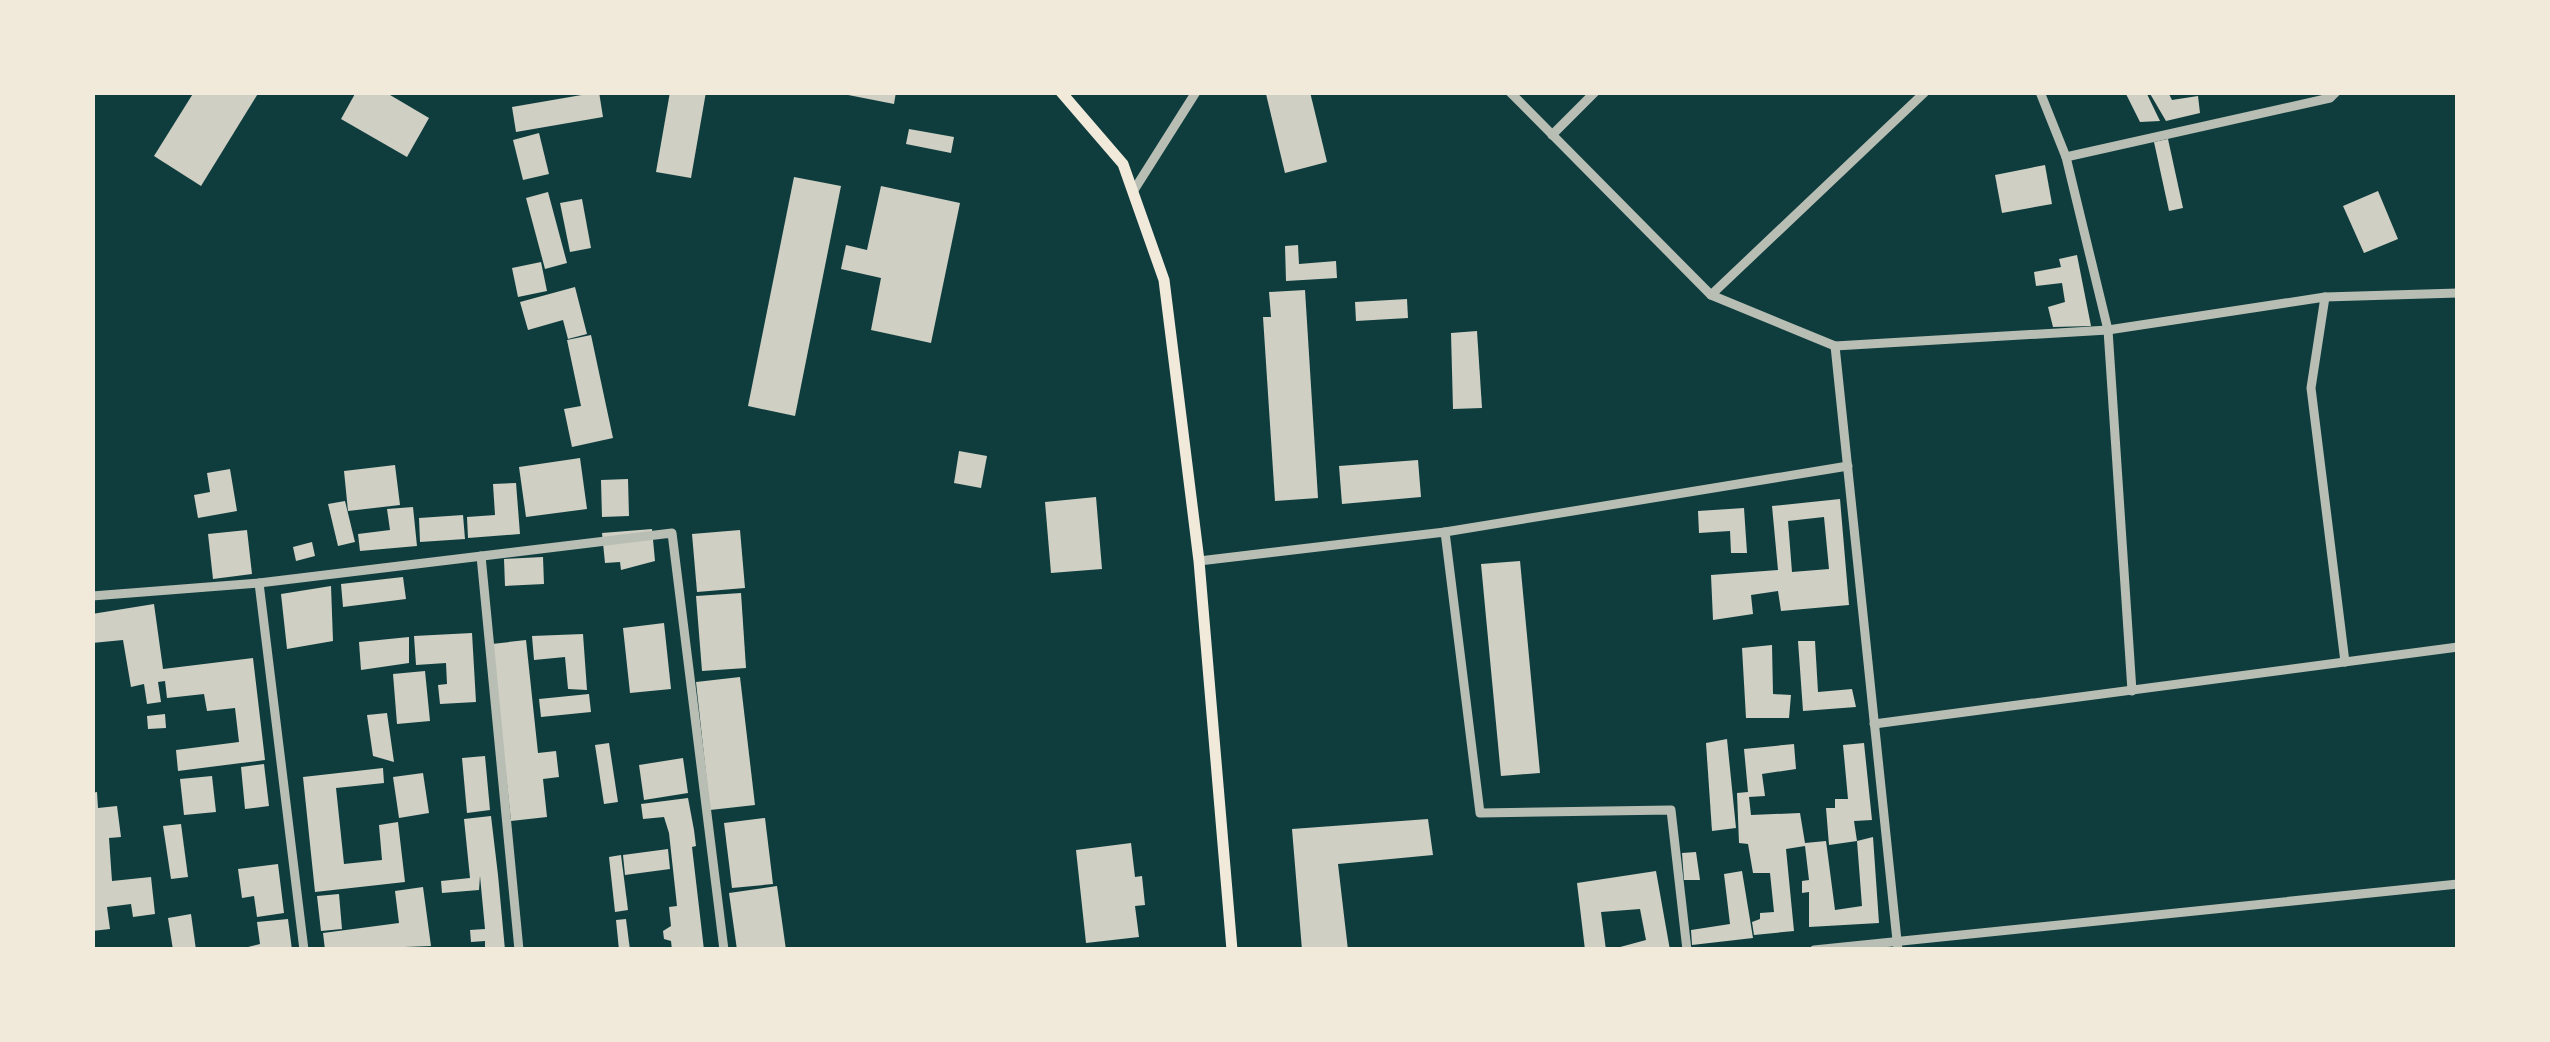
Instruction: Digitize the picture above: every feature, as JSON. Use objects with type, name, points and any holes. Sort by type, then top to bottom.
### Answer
[{"type":"main road","points":[[1061,92],[1123,164],[1164,280],[1199,560],[1232,950]]},
{"type":"street","points":[[1134,190],[1196,92]]},
{"type":"street","points":[[1510,92],[1710,295],[1835,346],[2108,330],[2325,297],[2458,293]]},
{"type":"street","points":[[1552,135],[1595,92]]},
{"type":"street","points":[[1710,295],[1925,92]]},
{"type":"street","points":[[2040,92],[2066,158],[2108,330],[2132,692]]},
{"type":"street","points":[[2066,158],[2330,98],[2336,92]]},
{"type":"street","points":[[2325,297],[2311,388],[2345,662]]},
{"type":"street","points":[[1835,346],[1898,946]]},
{"type":"street","points":[[1199,560],[1444,532],[1848,466]]},
{"type":"street","points":[[92,596],[258,583],[672,532],[724,950]]},
{"type":"street","points":[[1444,532],[1480,813],[1671,810],[1687,950]]},
{"type":"street","points":[[481,556],[519,950]]},
{"type":"street","points":[[258,583],[304,950]]},
{"type":"street","points":[[1874,724],[2458,646]]},
{"type":"street","points":[[1814,950],[1898,946],[2458,884]]},
{"type":"building","points":[[194,92],[259,92],[201,186],[154,156]]},
{"type":"building","points":[[356,92],[385,92],[429,118],[407,157],[341,119]]},
{"type":"building","points":[[599,92],[603,117],[516,132],[512,107]]},
{"type":"building","points":[[670,92],[706,92],[691,178],[656,172]]},
{"type":"building","points":[[833,92],[896,92],[894,104]]},
{"type":"building","points":[[1310,92],[1327,162],[1285,173],[1266,94]]},
{"type":"building","points":[[2125,92],[2146,92],[2160,121],[2140,122]]},
{"type":"building","points":[[2149,92],[2168,92],[2172,100],[2198,96],[2200,113],[2166,121]]},
{"type":"building","points":[[909,129],[954,137],[951,153],[906,144]]},
{"type":"building","points":[[539,133],[549,174],[523,180],[513,140]]},
{"type":"building","points":[[2168,139],[2183,208],[2169,211],[2154,142]]},
{"type":"building","points":[[2045,165],[2052,204],[2002,213],[1995,175]]},
{"type":"building","points":[[794,177],[841,186],[795,416],[748,406]]},
{"type":"building","points":[[881,186],[960,203],[931,343],[871,330],[881,278],[841,269],[846,245],[867,250]]},
{"type":"building","points":[[2378,191],[2398,239],[2364,253],[2343,206]]},
{"type":"building","points":[[548,192],[567,263],[545,269],[526,198]]},
{"type":"building","points":[[582,199],[591,248],[570,252],[560,203]]},
{"type":"building","points":[[1298,245],[1299,264],[1336,261],[1337,278],[1286,281],[1285,246]]},
{"type":"building","points":[[2077,255],[2091,326],[2053,327],[2048,307],[2065,302],[2062,283],[2036,286],[2034,272],[2061,267],[2059,259]]},
{"type":"building","points":[[541,262],[547,291],[518,297],[512,268]]},
{"type":"building","points":[[575,287],[587,334],[568,339],[563,320],[528,330],[520,302]]},
{"type":"building","points":[[1305,290],[1318,498],[1275,501],[1263,317],[1271,317],[1269,292]]},
{"type":"building","points":[[1407,299],[1408,318],[1356,321],[1355,302]]},
{"type":"building","points":[[1477,331],[1482,408],[1453,409],[1451,333]]},
{"type":"building","points":[[591,335],[613,438],[572,447],[564,409],[581,406],[567,340]]},
{"type":"building","points":[[959,451],[987,456],[981,488],[954,483]]},
{"type":"building","points":[[580,458],[587,509],[526,517],[519,467]]},
{"type":"building","points":[[1418,460],[1421,497],[1342,504],[1339,466]]},
{"type":"building","points":[[395,465],[400,505],[348,511],[344,471]]},
{"type":"building","points":[[230,469],[237,511],[198,518],[194,495],[210,492],[207,473]]},
{"type":"building","points":[[628,479],[629,516],[602,517],[601,480]]},
{"type":"building","points":[[516,483],[520,534],[468,538],[467,517],[495,515],[493,484]]},
{"type":"building","points":[[1096,497],[1102,569],[1051,573],[1045,502]]},
{"type":"building","points":[[1840,499],[1849,605],[1781,611],[1778,591],[1751,595],[1753,614],[1713,620],[1711,575],[1778,570],[1772,506]],"holes":[[[1824,517],[1829,569],[1792,572],[1788,521]]]},
{"type":"building","points":[[345,501],[355,542],[338,546],[328,504]]},
{"type":"building","points":[[413,507],[417,546],[360,551],[358,534],[390,530],[387,509]]},
{"type":"building","points":[[1744,508],[1747,553],[1731,553],[1730,531],[1699,533],[1698,511]]},
{"type":"building","points":[[463,515],[465,539],[420,542],[419,518]]},
{"type":"building","points":[[652,529],[655,561],[621,570],[620,562],[605,563],[602,533]]},
{"type":"building","points":[[247,530],[252,574],[213,579],[208,534]]},
{"type":"building","points":[[740,530],[745,588],[697,592],[692,534]]},
{"type":"building","points":[[312,542],[315,556],[296,561],[293,547]]},
{"type":"building","points":[[543,557],[544,584],[505,586],[504,559]]},
{"type":"building","points":[[1520,561],[1540,773],[1501,776],[1481,564]]},
{"type":"building","points":[[403,577],[406,599],[343,607],[341,584]]},
{"type":"building","points":[[331,586],[333,641],[287,649],[281,594]]},
{"type":"building","points":[[741,593],[746,668],[702,671],[696,596]]},
{"type":"building","points":[[154,604],[163,669],[253,658],[265,760],[178,771],[176,750],[239,742],[235,708],[207,711],[204,694],[167,698],[165,681],[158,682],[161,702],[147,704],[144,684],[131,687],[123,640],[92,643],[92,614]]},
{"type":"building","points":[[664,623],[671,689],[630,693],[623,628]]},
{"type":"building","points":[[472,633],[476,702],[440,704],[438,685],[447,684],[446,663],[416,665],[414,636]]},
{"type":"building","points":[[583,634],[587,690],[568,689],[565,657],[534,660],[532,636]]},
{"type":"building","points":[[409,637],[409,663],[361,670],[359,642]]},
{"type":"building","points":[[526,640],[538,753],[556,751],[559,777],[543,779],[547,817],[511,821],[492,644]]},
{"type":"building","points":[[1798,641],[1815,641],[1818,692],[1852,689],[1856,707],[1803,711]]},
{"type":"building","points":[[1772,645],[1773,694],[1791,695],[1789,718],[1746,718],[1742,648]]},
{"type":"building","points":[[425,671],[430,721],[397,724],[393,674]]},
{"type":"building","points":[[740,677],[755,805],[710,810],[696,682]]},
{"type":"building","points":[[589,694],[591,712],[541,717],[539,699]]},
{"type":"building","points":[[387,713],[394,762],[373,756],[367,715]]},
{"type":"building","points":[[165,714],[166,728],[148,729],[147,716]]},
{"type":"building","points":[[1727,739],[1736,828],[1712,831],[1706,743]]},
{"type":"building","points":[[609,743],[618,802],[604,804],[595,745]]},
{"type":"building","points":[[1864,743],[1872,820],[1854,821],[1857,841],[1829,845],[1826,808],[1835,808],[1835,799],[1848,799],[1843,745]]},
{"type":"building","points":[[1794,744],[1796,769],[1762,774],[1765,796],[1749,797],[1751,815],[1800,813],[1805,843],[1826,841],[1835,910],[1862,906],[1857,841],[1873,837],[1879,923],[1809,927],[1809,892],[1802,893],[1802,881],[1809,880],[1805,846],[1786,849],[1794,931],[1754,935],[1752,922],[1760,919],[1760,913],[1774,912],[1770,873],[1753,873],[1748,844],[1739,843],[1737,793],[1748,792],[1744,749]]},
{"type":"building","points":[[485,756],[490,810],[467,813],[462,758]]},
{"type":"building","points":[[683,758],[688,793],[644,800],[639,765]]},
{"type":"building","points":[[264,764],[269,806],[245,809],[241,767]]},
{"type":"building","points":[[383,768],[384,783],[336,788],[344,864],[382,860],[379,825],[398,822],[405,882],[315,892],[303,777]]},
{"type":"building","points":[[423,773],[429,813],[399,818],[393,777]]},
{"type":"building","points":[[212,776],[216,812],[184,815],[180,779]]},
{"type":"building","points":[[97,792],[98,808],[117,806],[121,837],[109,838],[112,881],[151,877],[155,914],[133,917],[131,904],[107,907],[110,929],[92,931],[92,793]]},
{"type":"building","points":[[688,798],[704,950],[672,950],[663,931],[671,926],[669,907],[677,906],[669,833],[664,817],[643,819],[641,804]]},
{"type":"building","points":[[491,816],[505,950],[485,950],[485,941],[471,942],[470,930],[485,929],[480,876],[479,890],[442,893],[441,881],[470,878],[464,819]]},
{"type":"building","points":[[765,818],[773,884],[732,888],[724,823]]},
{"type":"building","points":[[1428,819],[1433,855],[1338,864],[1348,950],[1302,950],[1292,829]]},
{"type":"building","points":[[181,824],[188,877],[171,879],[163,826]]},
{"type":"building","points":[[1131,843],[1135,877],[1142,876],[1145,905],[1135,906],[1139,937],[1086,943],[1076,850]]},
{"type":"building","points":[[668,849],[670,869],[625,875],[623,855]]},
{"type":"building","points":[[1696,852],[1700,880],[1684,880],[1682,853]]},
{"type":"building","points":[[621,855],[628,910],[615,912],[609,857]]},
{"type":"building","points":[[278,864],[284,913],[257,917],[254,896],[242,898],[238,869]]},
{"type":"building","points":[[1656,871],[1670,950],[1609,950],[1646,940],[1640,909],[1601,912],[1606,950],[1585,950],[1577,883]]},
{"type":"building","points":[[1742,871],[1753,938],[1692,945],[1691,930],[1730,924],[1724,874]]},
{"type":"building","points":[[777,886],[786,950],[737,950],[729,893]]},
{"type":"building","points":[[423,887],[431,946],[325,950],[323,933],[399,923],[395,891]]},
{"type":"building","points":[[339,894],[342,929],[321,931],[317,896]]},
{"type":"building","points":[[191,914],[196,950],[173,950],[168,918]]},
{"type":"building","points":[[288,919],[292,950],[236,950],[260,944],[257,922]]},
{"type":"building","points":[[626,919],[630,950],[619,950],[616,920]]}]
